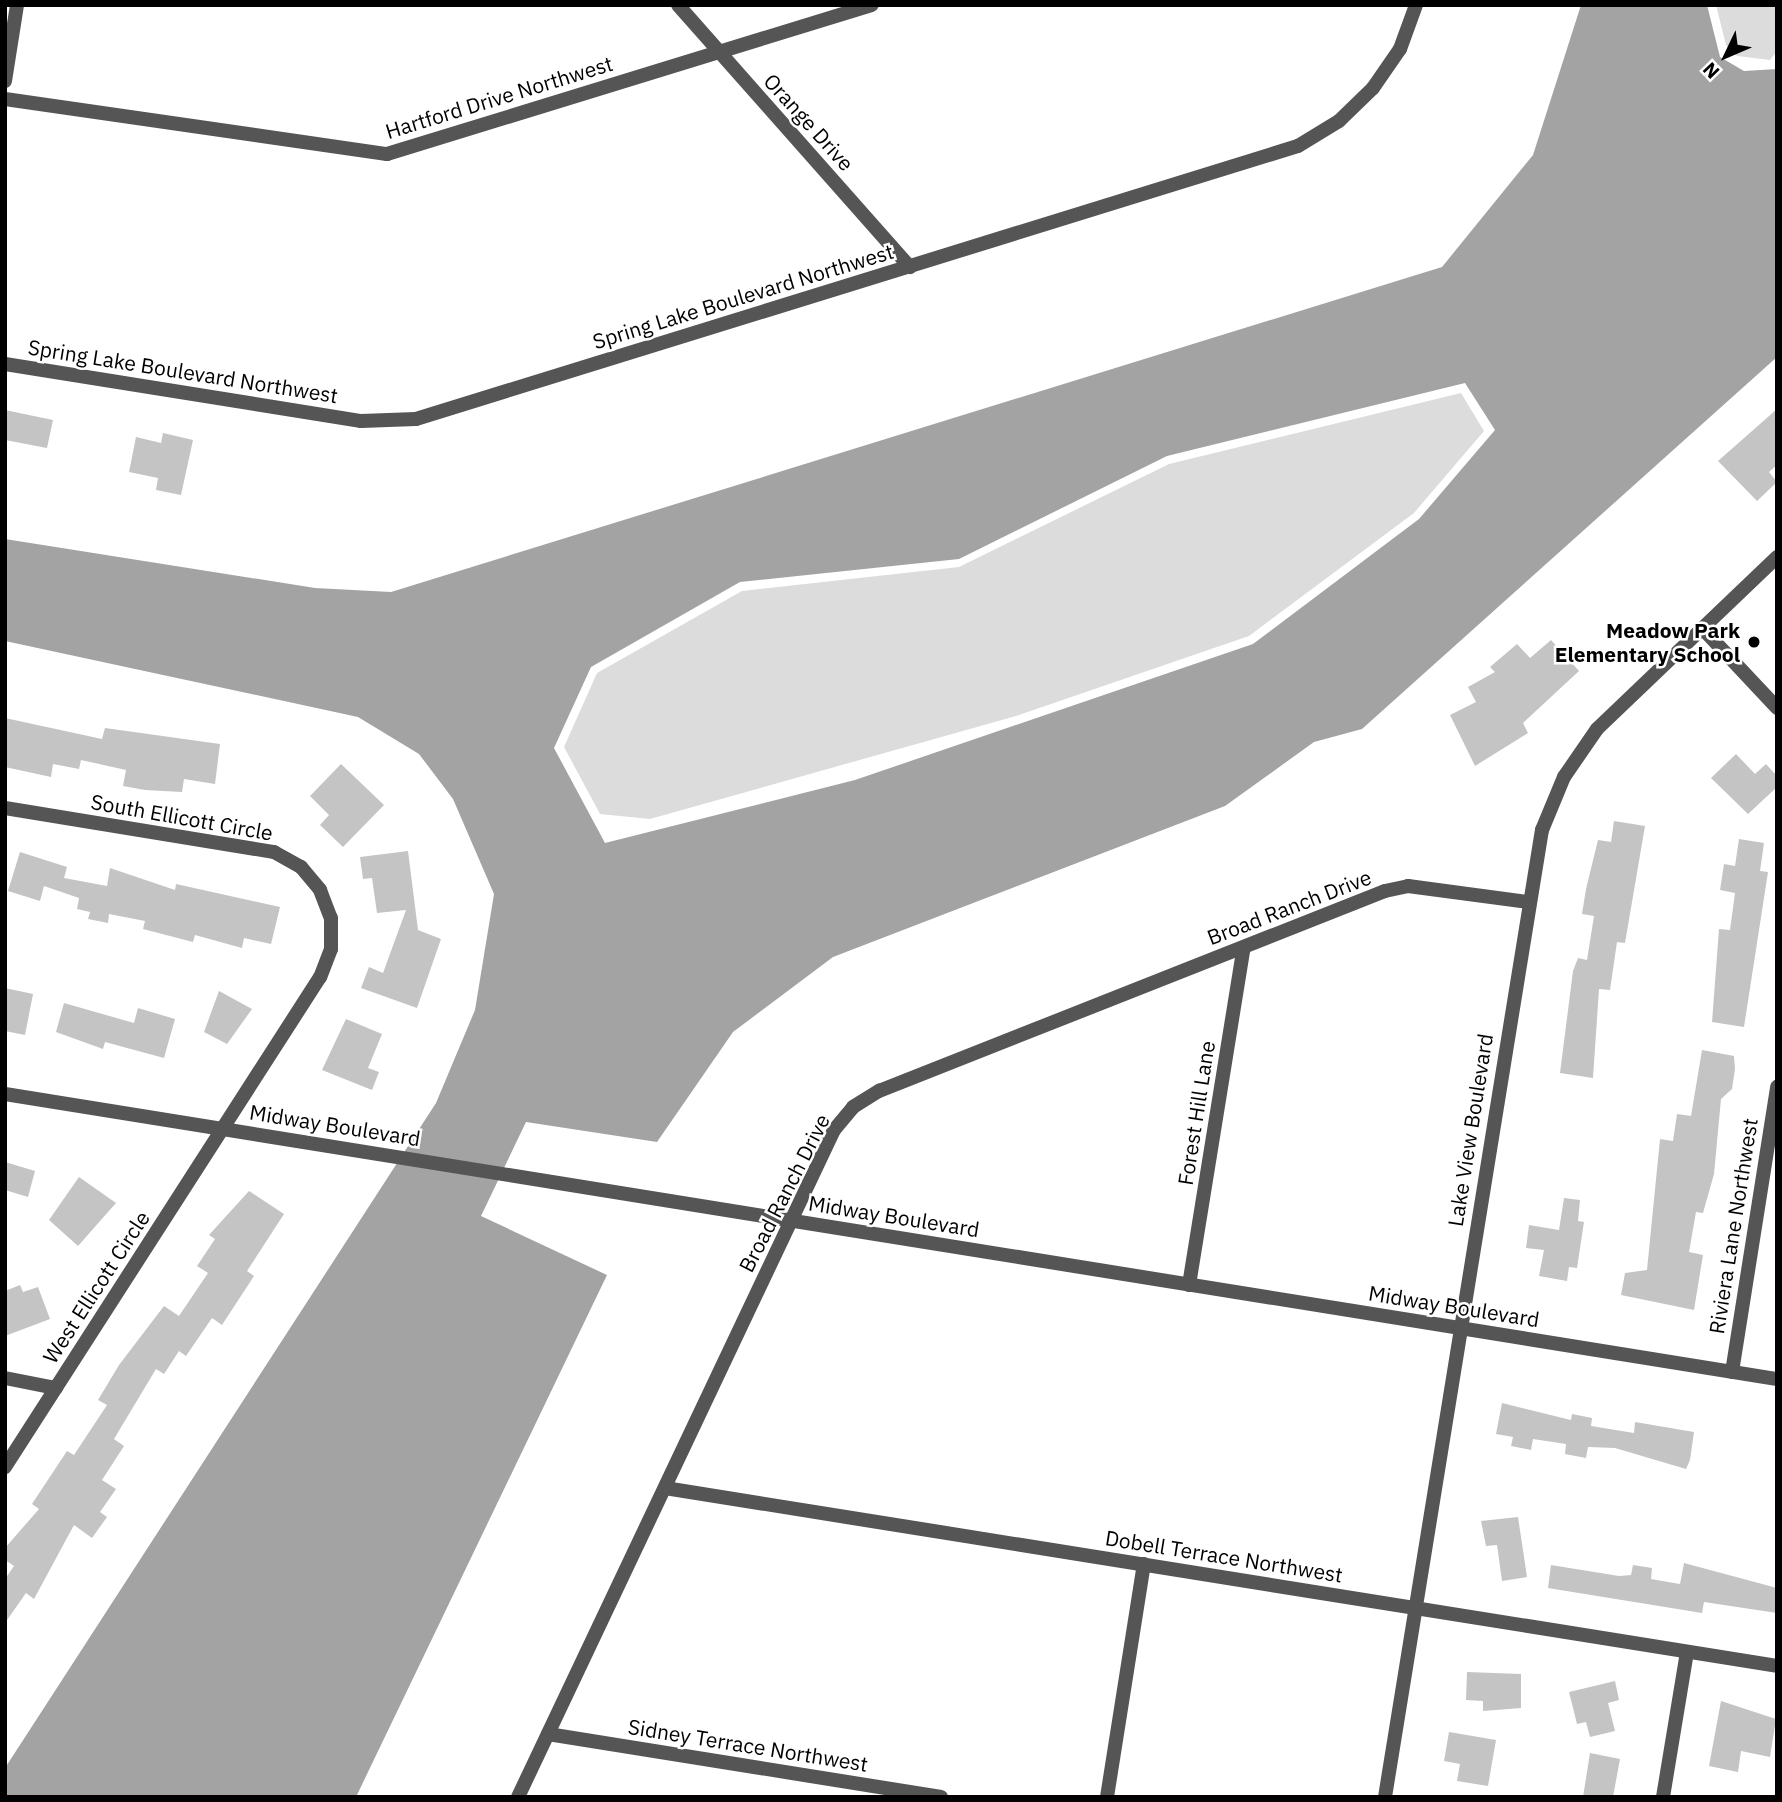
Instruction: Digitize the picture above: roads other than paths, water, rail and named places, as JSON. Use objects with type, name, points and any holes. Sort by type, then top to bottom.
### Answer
[{"type":"street","points":[[5,81],[17,5]]},
{"type":"street","name":"Orange Drive","points":[[677,5],[910,267]]},
{"type":"street","name":"Hartford Drive Northwest","points":[[5,99],[356,155],[387,154],[872,5]]},
{"type":"street","name":"Spring Lake Boulevard Northwest","points":[[5,364],[388,422],[910,267],[1298,146],[1339,121],[1373,88],[1400,49],[1416,5]]},
{"type":"street","name":"Lake View Boulevard","points":[[1385,1797],[1528,902],[1542,830],[1579,752],[1777,557]]},
{"type":"street","points":[[1702,628],[1777,708]]},
{"type":"street","name":"South Ellicott Circle","points":[[5,808],[274,852],[300,867],[320,890],[331,918],[331,949],[320,977],[223,1129]]},
{"type":"street","name":"Broad Ranch Drive","points":[[518,1797],[834,1130],[853,1107],[879,1091],[1244,947],[1408,886],[1528,902]]},
{"type":"street","name":"Forest Hill Lane","points":[[1189,1285],[1244,947]]},
{"type":"street","name":"Riviera Lane Northwest","points":[[1732,1372],[1777,1090]]},
{"type":"street","name":"Midway Boulevard","points":[[5,1094],[1777,1379]]},
{"type":"street","name":"West Ellicott Circle","points":[[5,1467],[223,1129]]},
{"type":"street","points":[[5,1378],[56,1388]]},
{"type":"street","name":"Dobell Terrace Northwest","points":[[665,1488],[1777,1666]]},
{"type":"street","points":[[1107,1797],[1144,1564]]},
{"type":"street","points":[[1663,1797],[1687,1651]]},
{"type":"street","name":"Sidney Terrace Northwest","points":[[548,1734],[941,1797]]},
{"type":"place","name":"Meadow Park Elementary School","points":[[1754,642]]}]
